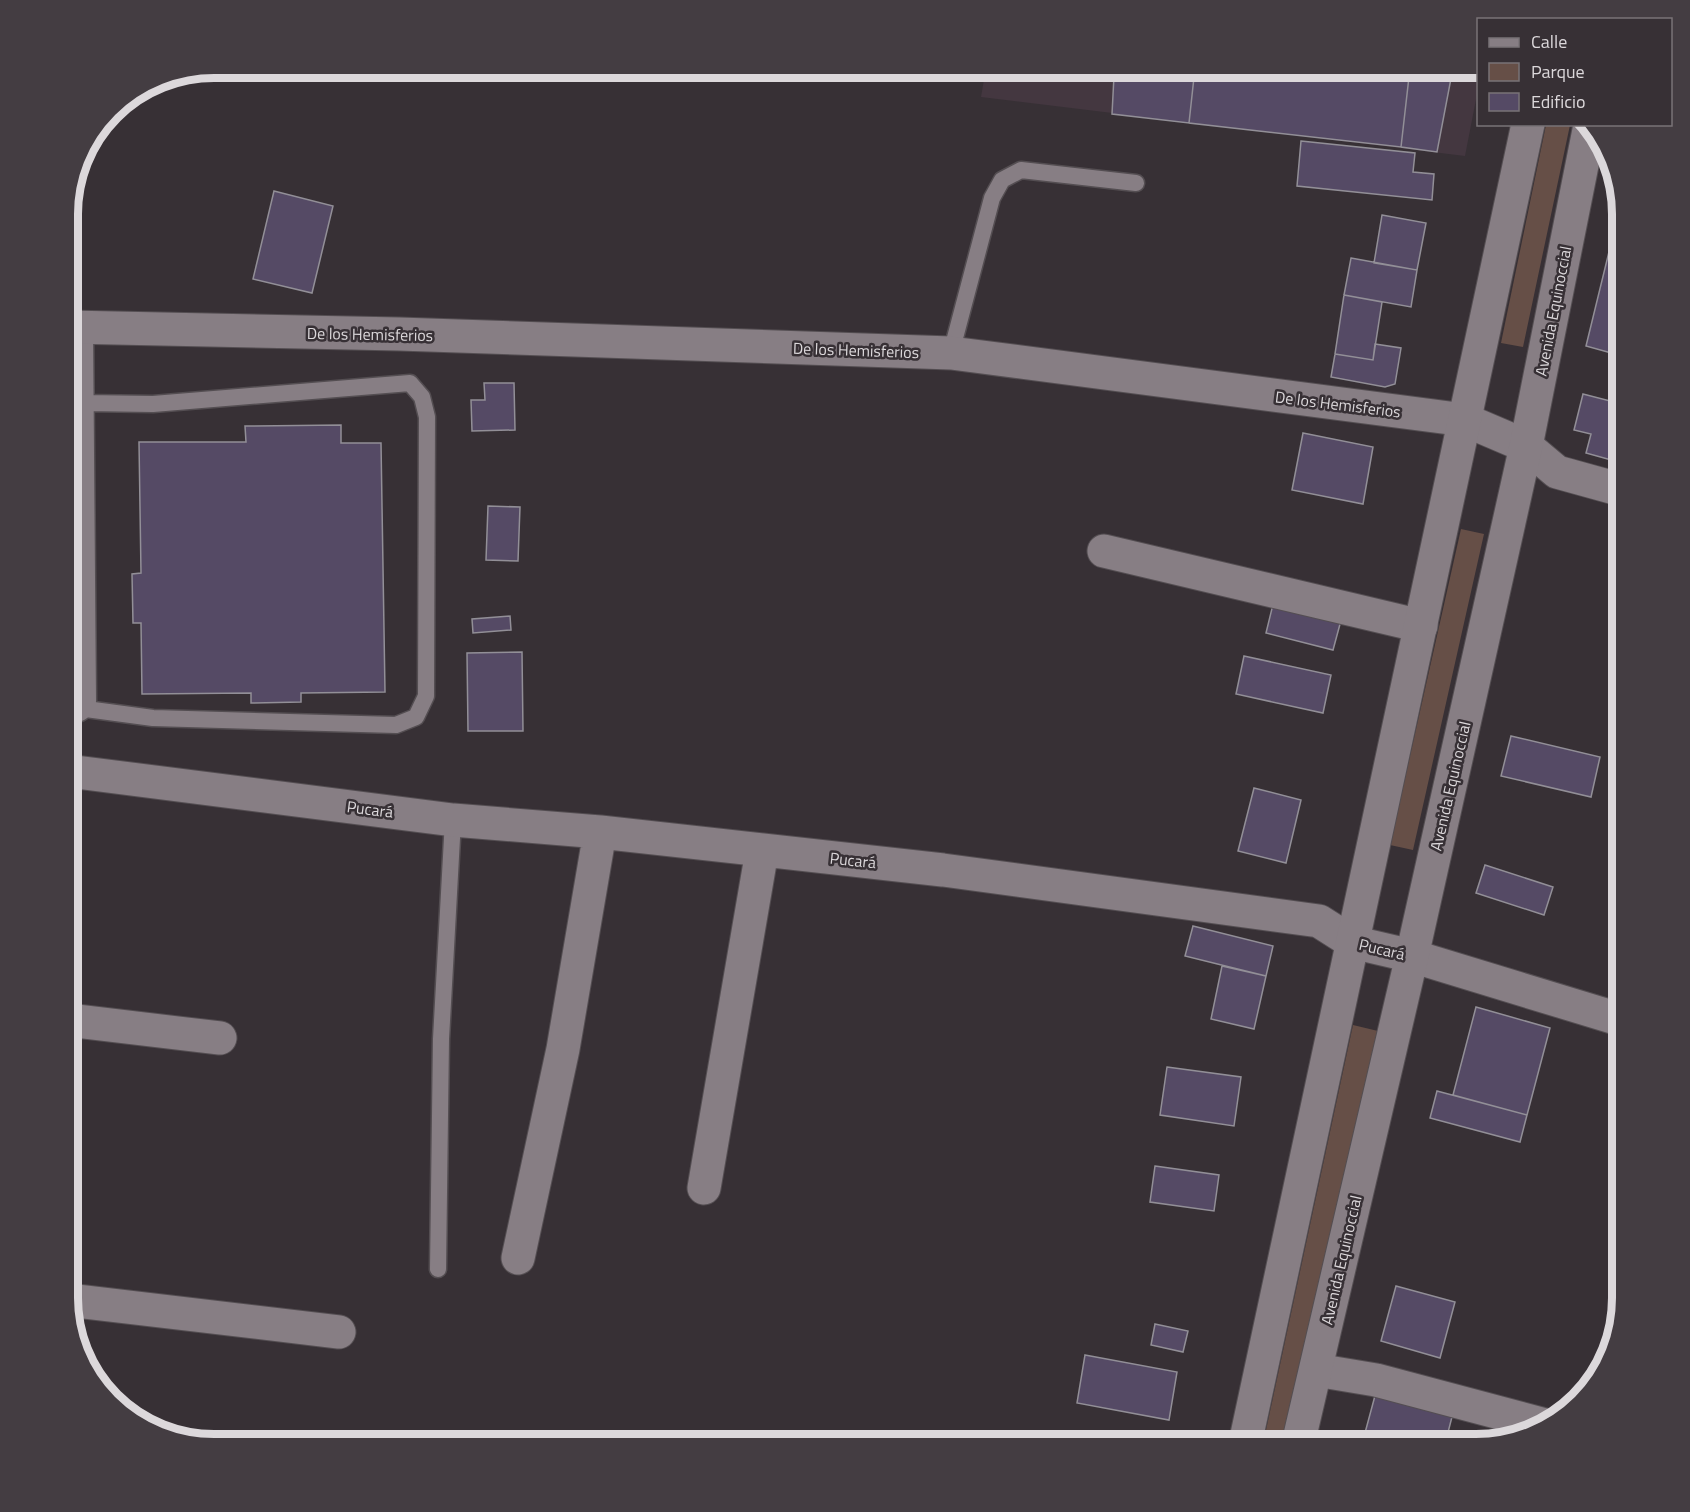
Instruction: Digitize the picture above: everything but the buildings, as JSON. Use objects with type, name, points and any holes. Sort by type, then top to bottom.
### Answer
[{"type":"street","points":[[1247,1434],[1528,126]]},
{"type":"street","name":"Avenida Equinoccial","points":[[1300,1434],[1412,956],[1526,446],[1588,136]]},
{"type":"street","name":"De los Hemisferios","points":[[78,327],[399,334],[951,353],[1465,420],[1526,446],[1557,472],[1612,487]]},
{"type":"street","points":[[1104,551],[1421,626]]},
{"type":"street","name":"Pucará","points":[[78,772],[453,820],[600,832],[943,870],[1318,921],[1352,942],[1412,956],[1612,1017]]},
{"type":"street","points":[[518,1258],[563,1049],[600,832]]},
{"type":"street","points":[[704,1188],[762,850]]},
{"type":"street","points":[[78,1021],[220,1038]]},
{"type":"street","points":[[78,1301],[339,1332]]},
{"type":"street","points":[[1316,1370],[1376,1380],[1533,1422]]},
{"type":"lane","points":[[951,353],[992,198],[1002,180],[1021,170],[1136,183]]},
{"type":"lane","points":[[78,336],[85,402],[88,701],[86,709]]},
{"type":"lane","points":[[78,713],[86,709],[153,718],[396,725],[416,717],[426,696],[427,417],[422,397],[410,383],[153,404],[85,402]]},
{"type":"lane","points":[[438,1269],[441,1039],[453,820]]},
{"type":"shaded area","points":[[984,78],[1477,78],[1477,94],[1465,156],[981,97]]},
{"type":"green space","points":[[1546,126],[1570,126],[1523,347],[1501,343]]},
{"type":"green space","points":[[1461,529],[1484,534],[1413,850],[1390,845]]},
{"type":"green space","points":[[1353,1025],[1378,1031],[1291,1434],[1265,1434]]}]
